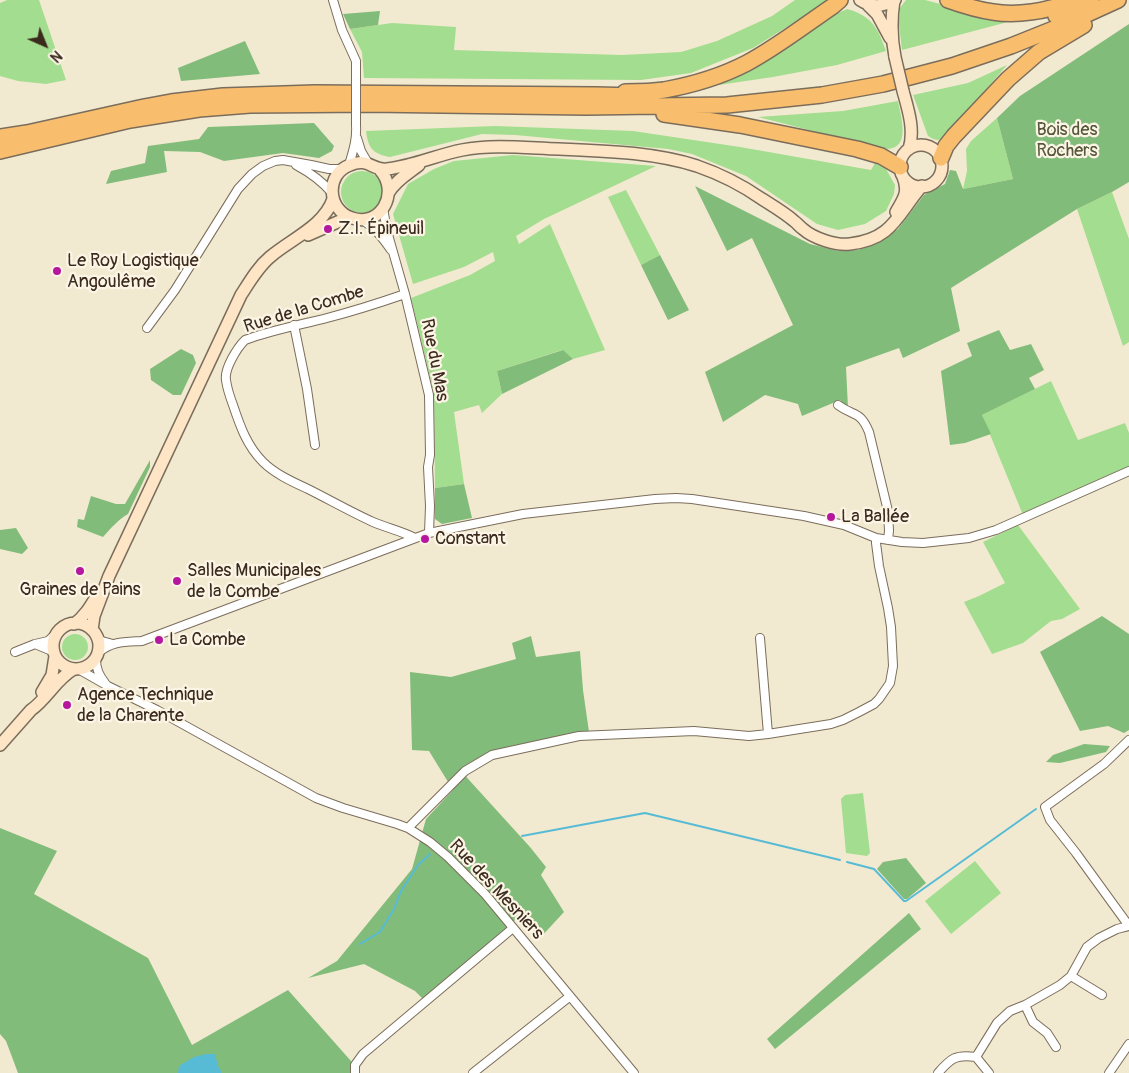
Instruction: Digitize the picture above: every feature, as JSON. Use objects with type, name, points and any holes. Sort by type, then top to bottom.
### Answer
[{"type":"highway","points":[[596,95],[662,90],[684,86],[730,71],[747,63],[777,44],[840,0]]},
{"type":"highway","points":[[948,0],[994,13],[1028,13],[1073,0]]},
{"type":"highway","points":[[0,137],[171,102],[248,94],[684,96],[761,93],[887,74],[943,59],[1009,36],[1091,0]]},
{"type":"highway","points":[[0,151],[130,120],[199,109],[250,105],[727,105],[822,95],[883,84],[952,66],[1011,46],[1118,0]]},
{"type":"highway","points":[[941,158],[946,146],[954,136],[1008,79],[1039,52],[1074,30],[1129,0]]},
{"type":"highway","points":[[623,106],[639,111],[740,125],[857,149],[881,156],[902,172]]},
{"type":"highway","points":[[0,143],[48,132],[90,119]]},
{"type":"highway","points":[[0,158],[130,120]]},
{"type":"street","points":[[108,686],[98,672],[97,656],[99,645],[95,634],[94,616],[109,576],[241,294],[264,262],[322,218],[331,206],[334,180],[345,167],[354,149],[356,136],[356,60],[342,30],[333,0]]},
{"type":"street","points":[[864,2],[877,6],[886,5],[895,0]]},
{"type":"street","points":[[891,40],[895,0]]},
{"type":"street","points":[[864,2],[877,14],[891,40],[910,118],[912,140],[909,149]]},
{"type":"street","points":[[910,118],[925,145]]},
{"type":"street","points":[[356,136],[361,151],[368,163]]},
{"type":"street","points":[[380,170],[423,161],[461,150],[492,147],[574,150],[664,158],[696,166],[724,177],[795,221],[824,235],[843,239],[865,236],[876,230],[895,214],[906,189],[902,172],[901,160],[909,149],[916,145],[925,145],[932,147],[941,158],[942,169],[937,179],[928,185],[915,185],[908,182],[902,172]]},
{"type":"street","points":[[147,328],[175,290],[238,189],[252,174],[263,166],[274,161],[283,160],[329,169],[362,162],[368,163],[380,170],[387,180],[389,192]]},
{"type":"street","points":[[292,162],[327,187],[339,210],[349,217],[361,219],[374,216],[384,208],[389,192],[394,184],[423,161]]},
{"type":"street","points":[[795,221],[814,236],[832,243],[841,245],[863,242],[892,226],[922,186]]},
{"type":"street","name":"Rue du Mas","points":[[384,208],[387,231],[405,294],[429,395],[429,533]]},
{"type":"street","points":[[292,241],[349,217]]},
{"type":"street","name":"Rue du Mas","points":[[361,219],[382,236],[394,255]]},
{"type":"street","name":"Rue de la Combe","points":[[405,294],[245,340],[240,344],[230,363],[226,380],[236,416],[245,437],[264,463],[280,474],[366,518],[415,538]]},
{"type":"street","points":[[294,325],[316,445]]},
{"type":"street","points":[[838,406],[861,418],[869,432],[888,511],[888,540]]},
{"type":"street","points":[[31,710],[40,703],[62,678],[76,669],[88,666],[106,646],[142,641],[429,533],[523,514],[676,498],[774,511],[835,522],[876,538],[913,544],[957,540],[996,530],[1129,471]]},
{"type":"street","points":[[408,828],[465,771],[492,755],[579,736],[684,731],[750,736],[768,734],[814,727],[843,720],[874,704],[880,699],[890,682],[893,666],[888,608],[879,566],[876,538]]},
{"type":"street","points":[[74,624],[86,612],[109,576]]},
{"type":"street","points":[[15,652],[48,641],[62,628],[74,624],[87,626],[102,641],[113,644]]},
{"type":"street","points":[[0,746],[31,710],[49,681],[54,668],[54,639],[57,633]]},
{"type":"street","points":[[760,638],[768,734]]},
{"type":"street","points":[[35,644],[54,654],[60,663],[66,667],[76,669]]},
{"type":"street","name":"Rue des Mesniers","points":[[76,669],[157,710],[316,798],[408,828],[430,842],[455,863],[484,894],[634,1073]]},
{"type":"street","points":[[976,1057],[997,1023],[1010,1011],[1060,985],[1071,976],[1087,947],[1100,938],[1129,926],[1076,852],[1050,820],[1045,807],[1104,764],[1129,740]]},
{"type":"street","points":[[355,1073],[356,1066],[363,1054],[513,928]]},
{"type":"street","points":[[1071,976],[1102,995]]},
{"type":"street","points":[[473,1073],[569,996]]},
{"type":"street","points":[[1025,1004],[1033,1022],[1047,1033],[1056,1047]]},
{"type":"street","points":[[1109,1073],[1129,1044]]},
{"type":"street","points":[[938,1073],[952,1059],[964,1055],[976,1057],[989,1073]]},
{"type":"green space","points":[[7,0],[39,0],[66,80],[46,84],[18,81],[0,76],[0,3]]},
{"type":"green space","points":[[795,0],[826,0],[827,2],[753,48],[691,73],[641,80],[364,78],[362,52],[350,29],[392,23],[456,27],[454,50],[622,55],[681,52],[717,41],[772,16]]},
{"type":"green space","points":[[906,0],[925,0],[986,16],[1023,18],[902,50],[899,24],[900,8]]},
{"type":"green space","points":[[847,9],[863,15],[873,24],[886,51],[837,65],[705,87],[758,64]]},
{"type":"green space","points":[[380,11],[378,25],[350,29],[343,14]]},
{"type":"green space","name":"Bois des Rochers","points":[[1129,24],[1129,182],[1077,209],[951,288],[960,331],[903,358],[899,348],[846,367],[848,408],[840,400],[802,416],[798,404],[765,395],[723,422],[705,372],[793,325],[752,238],[727,251],[695,186],[810,244],[838,251],[858,250],[876,244],[898,229],[924,195],[945,184],[950,170],[956,171],[963,189],[1013,179],[997,118],[1020,96]]},
{"type":"green space","points":[[245,41],[260,74],[181,81],[178,68]]},
{"type":"green space","points":[[1007,65],[948,134],[938,140],[928,136],[913,95],[968,83]]},
{"type":"green space","points":[[898,101],[903,133],[902,139],[899,144],[889,149],[758,117],[843,111]]},
{"type":"green space","points":[[997,118],[1013,179],[963,189],[967,171],[966,149],[971,141]]},
{"type":"green space","points":[[314,123],[334,146],[332,151],[319,158],[283,153],[224,161],[200,152],[164,151],[167,172],[106,184],[111,171],[145,163],[148,146],[199,139],[208,127]]},
{"type":"green space","points":[[495,126],[633,131],[740,147],[871,170],[875,163],[886,169],[895,185],[894,194],[886,211],[865,224],[838,230],[817,224],[746,176],[692,154],[668,149],[515,135],[482,134],[390,157],[379,154],[372,149],[368,142],[366,131]]},
{"type":"green space","points":[[513,155],[656,166],[544,219],[516,236],[519,244],[550,224],[605,350],[573,359],[562,350],[497,371],[502,394],[482,413],[479,405],[454,412],[464,484],[435,488],[434,393],[411,298],[470,275],[495,261],[493,252],[464,267],[413,284],[393,214],[408,184],[434,169],[454,161]]},
{"type":"green space","points":[[362,171],[377,177],[383,192],[377,207],[362,213],[347,207],[341,192],[347,177]]},
{"type":"green space","points":[[626,190],[660,255],[641,265],[608,197]]},
{"type":"green space","points":[[1112,192],[1129,239],[1129,342],[1123,346],[1077,209]]},
{"type":"green space","points":[[660,255],[689,310],[668,320],[641,265]]},
{"type":"green space","points":[[999,330],[1010,350],[1031,344],[1044,370],[1029,378],[1035,389],[982,415],[991,434],[965,443],[950,445],[941,371],[972,356],[967,343]]},
{"type":"green space","points":[[181,349],[193,355],[196,363],[181,395],[173,395],[151,380],[150,369]]},
{"type":"green space","points":[[563,350],[573,359],[502,394],[497,371]]},
{"type":"green space","points":[[1051,381],[1078,440],[1125,423],[1129,433],[1129,467],[1023,515],[982,415]]},
{"type":"green space","points":[[150,460],[150,467],[128,514],[103,537],[77,527],[78,519],[84,520],[91,496],[116,504],[125,504]]},
{"type":"green space","points":[[464,484],[472,518],[442,524],[435,519],[435,488]]},
{"type":"green space","points":[[1018,525],[1080,609],[1062,619],[1051,621],[1023,643],[992,654],[964,602],[1005,583],[983,542]]},
{"type":"green space","points":[[16,528],[28,548],[22,554],[0,549],[0,530]]},
{"type":"green space","points":[[1102,616],[1129,634],[1129,730],[1124,733],[1108,726],[1080,731],[1040,652]]},
{"type":"green space","points":[[75,634],[84,638],[88,647],[84,656],[75,660],[66,656],[62,647],[66,638]]},
{"type":"green space","points":[[531,636],[536,657],[580,651],[589,732],[494,750],[460,770],[546,867],[541,875],[564,912],[540,938],[521,915],[423,999],[415,991],[364,964],[308,978],[337,961],[412,869],[426,819],[453,790],[429,751],[412,750],[410,672],[451,677],[516,659],[512,643]]},
{"type":"green space","points":[[1084,744],[1110,746],[1106,752],[1060,763],[1046,762],[1053,755]]},
{"type":"green space","points":[[863,793],[870,853],[867,856],[846,853],[841,799],[845,795]]},
{"type":"green space","points":[[0,828],[57,851],[34,894],[148,958],[192,1045],[288,990],[351,1061],[354,1073],[18,1073],[6,1041],[0,1034]]},
{"type":"green space","points":[[906,858],[926,883],[907,899],[904,899],[877,869],[883,862]]},
{"type":"green space","points":[[975,861],[1001,893],[951,934],[925,901]]},
{"type":"green space","points":[[909,913],[921,929],[775,1049],[767,1039]]},
{"type":"water","points":[[215,1054],[222,1073],[178,1073],[179,1066],[194,1057]]},
{"type":"waterway","points":[[847,862],[874,869],[906,901],[1036,809]]},
{"type":"waterway","points":[[522,836],[645,813],[840,860]]},
{"type":"waterway","points":[[360,944],[380,932],[394,909],[401,891],[418,865],[430,854]]},
{"type":"place","name":"Z.I. Épineuil","points":[[328,229]]},
{"type":"place","name":"Le Roy Logistique Angoulême","points":[[57,271]]},
{"type":"place","name":"La Ballée","points":[[831,517]]},
{"type":"place","name":"Constant","points":[[425,539]]},
{"type":"place","name":"Graines de Pains","points":[[80,571]]},
{"type":"place","name":"Salles Municipales de la Combe","points":[[177,581]]},
{"type":"place","name":"La Combe","points":[[159,640]]},
{"type":"place","name":"Agence Technique de la Charente","points":[[67,705]]}]
